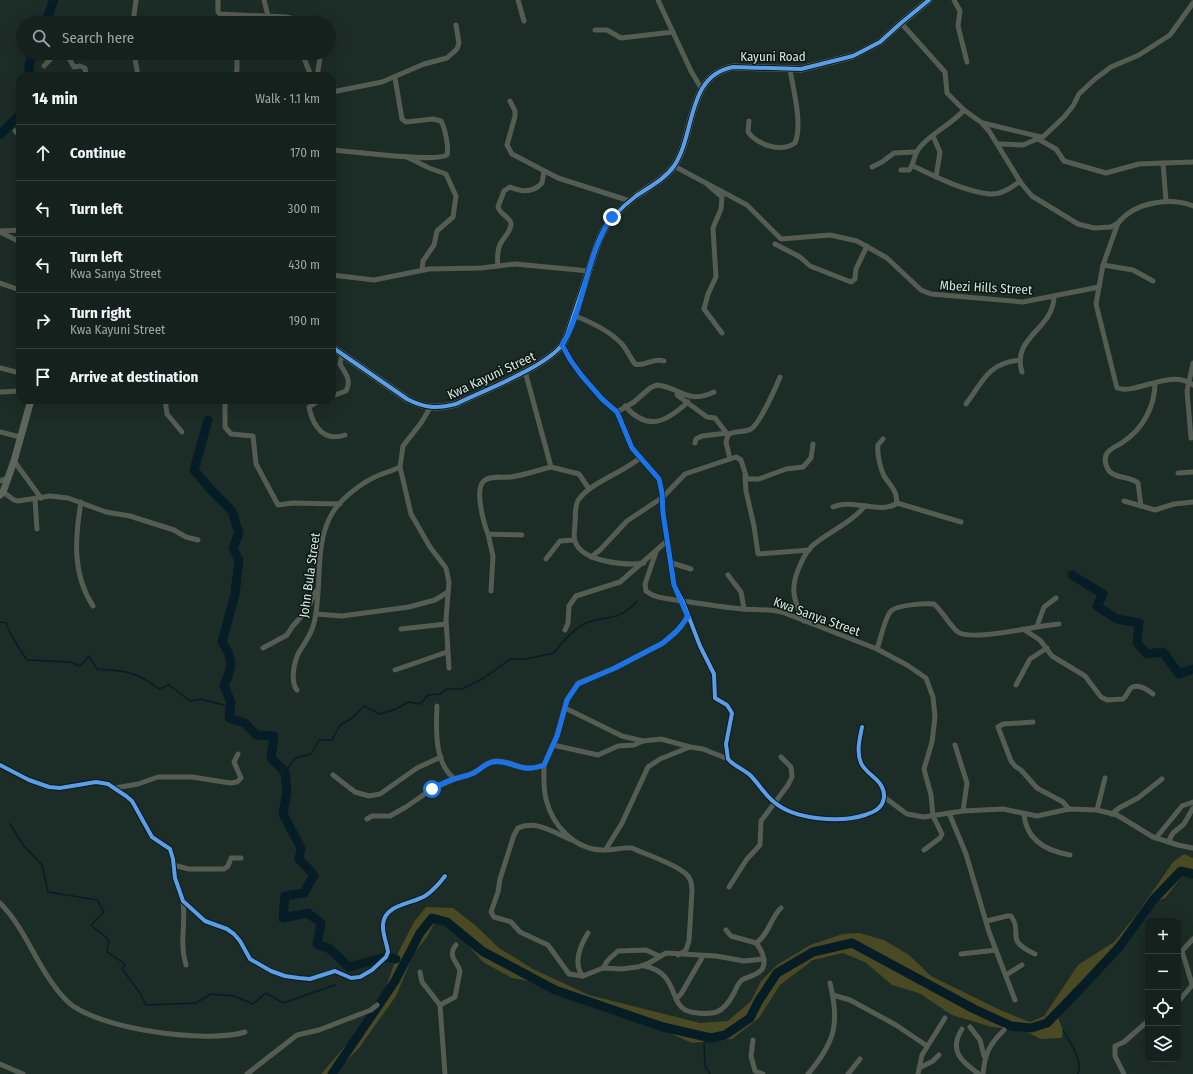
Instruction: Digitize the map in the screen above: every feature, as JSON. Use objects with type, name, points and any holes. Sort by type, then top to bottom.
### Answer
[{"type":"street","points":[[134,16],[136,0]]},
{"type":"street","points":[[218,0],[218,12],[220,14],[268,16],[264,0]]},
{"type":"street","points":[[518,0],[524,21]]},
{"type":"street","points":[[658,0],[701,88]]},
{"type":"street","name":"Kayuni Road","points":[[701,88],[711,76],[724,68],[790,69],[820,65],[862,53],[880,42],[929,0]]},
{"type":"street","points":[[954,0],[960,14],[958,26],[967,62]]},
{"type":"street","points":[[999,144],[1017,146],[1039,138],[1064,117],[1073,106],[1079,94],[1095,79],[1111,67],[1139,55],[1170,35],[1193,3]]},
{"type":"street","points":[[901,23],[945,72],[947,93],[964,110],[982,123],[999,144],[1020,181],[1032,196],[1078,224],[1094,228],[1111,227],[1135,209],[1166,201],[1177,201],[1193,206]]},
{"type":"street","points":[[336,91],[395,78],[414,68],[448,58],[454,53],[459,42],[456,25]]},
{"type":"street","points":[[595,30],[607,30],[621,38],[673,32]]},
{"type":"street","points":[[44,66],[50,60]]},
{"type":"street","points":[[70,60],[74,67],[80,66],[85,68],[86,72]]},
{"type":"street","points":[[135,60],[137,72]]},
{"type":"street","points":[[236,72],[237,60]]},
{"type":"street","points":[[305,60],[309,72]]},
{"type":"street","points":[[318,72],[320,60]]},
{"type":"street","points":[[749,121],[748,132],[752,137],[762,143],[772,147],[784,148],[795,143],[798,133],[790,69]]},
{"type":"street","points":[[336,150],[406,156],[444,157],[447,155],[448,148],[445,129],[440,121],[437,119],[406,122],[402,119],[395,78]]},
{"type":"street","name":"Kwa Kayuni Street","points":[[336,350],[407,399],[419,405],[430,408],[442,408],[456,404],[525,371],[548,358],[562,345],[575,316],[600,237],[608,223],[630,201],[661,179],[674,166],[684,145],[701,88]]},
{"type":"street","points":[[510,101],[515,111],[515,116],[507,145],[508,150],[512,154],[558,178],[630,201]]},
{"type":"street","points":[[872,167],[894,153],[915,152],[958,117],[964,110]]},
{"type":"street","points":[[982,123],[1039,138],[1056,149],[1064,161],[1106,173],[1139,164],[1193,162]]},
{"type":"street","points":[[933,136],[940,152],[936,177]]},
{"type":"street","points":[[901,170],[909,170],[913,166],[915,152]]},
{"type":"street","points":[[406,156],[424,166],[446,174],[456,196],[453,217],[437,231],[434,245],[423,261],[422,270]]},
{"type":"street","points":[[1163,164],[1166,201]]},
{"type":"street","name":"Mbezi Hills Street","points":[[674,166],[747,205],[782,239],[830,235],[842,236],[867,246],[887,258],[921,290],[931,294],[1022,302],[1054,297],[1099,287]]},
{"type":"street","points":[[913,166],[936,177],[990,194],[1009,189],[1020,181]]},
{"type":"street","points":[[498,266],[499,245],[510,229],[511,223],[509,219],[501,213],[498,207],[504,191],[510,187],[524,191],[536,188],[542,183],[544,172]]},
{"type":"street","points":[[706,183],[722,200],[721,209],[713,228],[716,277],[708,294],[704,309],[722,333]]},
{"type":"street","points":[[1118,223],[1103,265],[1097,307],[1116,386],[1119,389],[1181,379],[1191,384]]},
{"type":"street","points":[[0,232],[16,230]]},
{"type":"street","points":[[0,232],[16,240]]},
{"type":"street","points":[[775,244],[800,257],[810,266],[851,282],[855,279],[856,269],[867,246]]},
{"type":"street","points":[[336,275],[374,280],[395,277],[422,270],[532,265],[589,271]]},
{"type":"street","points":[[1103,265],[1133,270],[1153,281]]},
{"type":"street","points":[[0,283],[16,289]]},
{"type":"street","points":[[1022,372],[1020,350],[1048,317],[1053,308],[1054,297]]},
{"type":"street","points":[[575,316],[594,324],[611,335],[623,346],[636,364],[644,364],[660,360],[664,361]]},
{"type":"street","points":[[562,345],[582,376],[602,399],[617,412],[632,448],[659,479],[674,585],[683,602],[700,646],[714,674],[715,698],[727,705],[732,713],[726,744],[728,758]]},
{"type":"street","points":[[336,395],[346,391],[349,384],[346,372],[340,364],[342,354]]},
{"type":"street","points":[[966,404],[986,374],[1003,362],[1020,360]]},
{"type":"street","points":[[1191,438],[1187,401],[1191,384],[1193,364]]},
{"type":"street","points":[[0,368],[16,372]]},
{"type":"street","points":[[525,371],[551,468]]},
{"type":"street","points":[[695,443],[696,439],[702,436],[727,434],[738,431],[746,431],[753,428],[768,403],[780,378]]},
{"type":"street","points":[[1141,506],[1138,483],[1114,475],[1107,468],[1105,458],[1108,452],[1132,436],[1144,421],[1154,399],[1155,382]]},
{"type":"street","points":[[617,412],[634,402],[654,386],[661,386],[683,395],[699,396],[714,392]]},
{"type":"street","points":[[0,392],[16,391]]},
{"type":"street","points":[[674,391],[707,417],[715,418],[727,434],[726,442],[730,459]]},
{"type":"street","points":[[625,406],[639,419],[645,422],[657,422],[668,418],[688,402]]},
{"type":"street","points":[[30,404],[14,461],[2,493],[14,500],[55,496],[81,502],[106,512],[130,516],[174,530],[186,537],[198,540]]},
{"type":"street","points":[[166,404],[167,414],[182,432]]},
{"type":"street","points":[[226,404],[225,427],[231,434],[253,436],[256,464],[278,505],[293,503],[340,504]]},
{"type":"street","points":[[314,404],[309,407],[320,432],[328,436],[345,435]]},
{"type":"street","points":[[430,408],[421,423],[403,446],[400,467],[411,514],[424,539],[446,568],[449,582],[446,624],[449,668]]},
{"type":"street","points":[[0,432],[20,437]]},
{"type":"street","points":[[883,439],[878,445],[878,456],[882,471],[894,490],[897,503]]},
{"type":"street","points":[[745,476],[747,479],[754,480],[786,468],[803,467],[811,458],[813,444]]},
{"type":"street","points":[[640,458],[632,465],[589,489],[577,502],[574,540],[581,550],[590,557],[634,565],[644,563]]},
{"type":"street","points":[[590,557],[600,550],[626,521],[662,497],[690,472],[736,458],[741,460],[745,476],[746,491],[754,526],[758,554],[809,550]]},
{"type":"street","points":[[14,461],[38,498],[37,529]]},
{"type":"street","name":"John Bula Street","points":[[297,690],[294,680],[297,658],[312,630],[316,614],[323,540],[329,519],[340,504],[358,487],[374,478],[400,467]]},
{"type":"street","points":[[491,591],[493,556],[482,516],[480,489],[484,480],[511,477],[551,468],[579,474],[589,489]]},
{"type":"street","points":[[1178,473],[1193,472]]},
{"type":"street","points":[[0,481],[9,477]]},
{"type":"street","points":[[1124,501],[1155,510],[1174,504],[1193,502]]},
{"type":"street","points":[[81,502],[76,539],[76,556],[82,586],[93,606]]},
{"type":"street","points":[[833,507],[843,504],[890,506],[897,503],[961,522]]},
{"type":"street","points":[[804,621],[795,601],[793,585],[798,570],[809,550],[855,517],[865,506]]},
{"type":"street","points":[[488,534],[522,535]]},
{"type":"street","points":[[546,559],[560,541],[574,540]]},
{"type":"street","points":[[565,630],[568,623],[569,606],[576,596],[620,582],[644,563],[667,541]]},
{"type":"street","name":"Kwa Sanya Street","points":[[656,552],[645,584],[646,591],[662,598],[683,602],[744,609],[769,609],[804,621],[877,650],[920,673],[929,684],[933,697],[935,728],[924,769],[931,795],[933,816]]},
{"type":"street","points":[[672,563],[691,569]]},
{"type":"street","points":[[728,575],[741,592],[744,609]]},
{"type":"street","points":[[262,648],[287,635],[306,610],[318,588]]},
{"type":"street","points":[[316,614],[342,616],[409,607],[435,600],[448,592]]},
{"type":"street","points":[[1037,626],[1044,607],[1056,598]]},
{"type":"street","points":[[877,650],[889,612],[896,608],[920,604],[934,604],[957,631],[962,634],[978,635],[1059,624]]},
{"type":"street","points":[[572,840],[558,823],[546,800],[544,765],[560,727],[567,700],[578,684],[615,668],[663,643],[681,627],[688,615]]},
{"type":"street","points":[[401,629],[446,624]]},
{"type":"street","points":[[1022,629],[1035,636],[1059,660],[1085,676],[1091,682],[1096,693],[1107,700],[1123,699],[1131,688],[1134,687],[1144,688],[1153,694]]},
{"type":"street","points":[[1016,686],[1030,659],[1047,648]]},
{"type":"street","points":[[395,670],[447,652]]},
{"type":"street","points":[[438,706],[436,720],[440,757],[445,770],[455,779]]},
{"type":"street","points":[[565,708],[622,736],[643,741]]},
{"type":"street","points":[[1033,722],[1003,724],[998,727],[1010,761],[1037,788],[1063,802],[1069,809]]},
{"type":"street","points":[[553,745],[598,755],[618,746],[634,745],[643,741],[661,739],[690,748],[703,750],[728,758],[750,776],[774,802],[790,810],[816,818],[839,820],[870,813],[882,804],[884,797],[879,781],[861,762],[859,745],[862,727]]},
{"type":"street","points":[[955,745],[967,783],[963,811]]},
{"type":"street","points":[[606,849],[622,823],[648,767],[660,759],[690,748]]},
{"type":"street","points":[[115,788],[138,784],[158,777],[192,777],[215,782],[233,783],[241,778],[234,762],[238,754]]},
{"type":"street","points":[[333,775],[354,792],[369,796],[380,794],[417,768],[440,757]]},
{"type":"street","points":[[729,887],[747,860],[760,845],[760,824],[774,802],[788,785],[793,773],[792,767],[781,757]]},
{"type":"street","points":[[367,819],[372,816],[390,816],[432,789],[455,779],[472,774],[487,763],[495,761],[524,769],[544,765]]},
{"type":"street","points":[[0,765],[29,780],[49,787],[60,788],[96,782],[108,784],[132,801],[152,837],[170,849],[174,865],[175,878],[183,901],[184,914],[181,938],[182,953],[186,965]]},
{"type":"street","points":[[1097,810],[1105,778]]},
{"type":"street","points":[[1112,814],[1119,808],[1138,798],[1162,779]]},
{"type":"street","points":[[884,797],[907,814],[924,817],[963,811],[1003,809],[1037,816],[1069,809],[1097,810],[1112,814],[1156,838],[1193,848]]},
{"type":"street","points":[[1156,838],[1182,806],[1193,802]]},
{"type":"street","points":[[1168,842],[1173,833],[1184,824],[1193,808]]},
{"type":"street","points":[[949,813],[966,854],[986,921],[1015,1000]]},
{"type":"street","points":[[1024,814],[1028,830],[1037,841],[1052,850],[1070,855]]},
{"type":"street","points":[[924,850],[940,838],[942,834],[933,816]]},
{"type":"street","points":[[677,955],[686,950],[689,941],[692,884],[686,874],[679,869],[632,848],[624,847],[602,850],[538,826],[527,825],[518,828],[514,835],[491,912],[494,917],[511,922],[520,932],[548,945],[569,974],[583,976],[603,968],[621,969],[643,966],[657,969],[670,982],[676,999],[684,1009],[690,1012],[711,1013],[722,1011],[742,981],[763,969],[764,959],[756,943],[731,936],[726,930]]},
{"type":"street","points":[[174,865],[189,869],[224,869],[228,866],[231,858],[241,858]]},
{"type":"street","points":[[183,901],[205,921],[227,929],[234,934],[240,941],[250,959],[264,968],[285,976],[310,979],[335,971],[351,978],[360,977],[367,973],[386,957],[388,952],[383,923],[388,914],[395,907],[424,896],[439,885],[445,876]]},
{"type":"street","points":[[0,903],[21,930],[32,951],[67,1002],[86,1014],[127,1027],[151,1032],[218,1036],[245,1032]]},
{"type":"street","points":[[756,943],[761,939],[773,917],[781,908]]},
{"type":"street","points":[[986,921],[1011,916],[1016,940],[1021,948],[1035,954]]},
{"type":"street","points":[[583,976],[579,968],[579,953],[588,933]]},
{"type":"street","points":[[1181,998],[1192,984],[1182,951],[1193,939]]},
{"type":"street","points":[[440,1005],[455,997],[460,972],[452,958],[452,950],[456,945]]},
{"type":"street","points":[[603,968],[608,960],[618,951],[646,950],[659,956]]},
{"type":"street","points":[[961,954],[996,950]]},
{"type":"street","points":[[643,966],[666,953],[744,961],[764,959]]},
{"type":"street","points":[[676,999],[681,994],[703,956]]},
{"type":"street","points":[[1006,975],[1022,965]]},
{"type":"street","points":[[420,972],[422,982],[440,1005],[445,1074]]},
{"type":"street","points":[[808,1074],[827,1050],[833,1037],[835,1011],[830,983]]},
{"type":"street","points":[[833,995],[850,1000],[896,1025],[927,1046]]},
{"type":"street","points":[[248,1074],[297,1035],[319,1030],[371,1010],[377,1005]]},
{"type":"street","points":[[918,1074],[922,1056],[945,1018]]},
{"type":"street","points":[[1124,1074],[1115,1056],[1115,1046],[1124,1042],[1145,1024]]},
{"type":"street","points":[[970,1027],[980,1040],[984,1056]]},
{"type":"street","points":[[962,1029],[958,1037],[957,1052],[961,1060],[979,1074]]},
{"type":"street","points":[[982,1074],[984,1056],[988,1048],[1004,1030]]},
{"type":"street","points":[[753,1040],[752,1062],[755,1071],[763,1074]]},
{"type":"street","points":[[919,1068],[933,1061],[939,1055]]},
{"type":"street","points":[[848,1074],[860,1059]]},
{"type":"street","points":[[0,1064],[23,1074]]},
{"type":"shaded area","points":[[1184,854],[1193,858],[1193,873],[1188,869],[1165,898],[1151,903],[1122,945],[1095,971],[1089,982],[1077,990],[1058,1018],[1063,1030],[1062,1038],[1041,1039],[1022,1030],[992,1027],[952,1015],[919,993],[892,985],[865,962],[843,953],[813,960],[780,985],[759,1018],[732,1039],[692,1043],[663,1030],[602,1011],[539,983],[512,978],[483,962],[451,926],[437,918],[427,937],[414,953],[396,996],[359,1048],[333,1074],[321,1074],[379,1007],[398,953],[414,922],[426,907],[453,908],[475,925],[499,948],[533,969],[589,995],[700,1023],[728,1021],[751,1001],[761,981],[777,965],[810,945],[843,934],[859,933],[884,940],[909,955],[931,976],[1000,1010],[1030,1022],[1044,1016],[1078,965],[1114,942],[1137,914],[1173,862]]},
{"type":"waterway","points":[[48,16],[54,0]]},
{"type":"waterway","points":[[29,72],[31,60]]},
{"type":"waterway","points":[[0,135],[16,118]]},
{"type":"waterway","points":[[208,420],[194,470],[232,511],[239,533],[233,548],[239,560],[235,594],[222,642],[230,658],[229,673],[224,685],[231,703],[229,718],[245,723],[256,735],[274,736],[271,758],[285,772],[287,792],[283,814],[301,848],[299,859],[314,875],[304,893],[285,896],[283,918],[308,913],[321,923],[317,944],[330,949],[349,967],[386,957],[396,959]]},
{"type":"waterway","points":[[1072,575],[1103,594],[1097,606],[1117,619],[1139,623],[1137,643],[1147,654],[1163,652],[1179,674],[1193,669]]},
{"type":"waterway","points":[[285,772],[295,758],[311,754],[319,740],[332,740],[340,725],[352,718],[364,706],[380,714],[396,709],[408,702],[420,704],[428,695],[441,694],[446,689],[462,689],[484,678],[510,659],[526,659],[554,653],[574,630],[589,622],[620,614],[626,611],[637,601]]},
{"type":"waterway","points":[[0,622],[6,623],[12,637],[27,660],[70,662],[80,666],[89,656],[97,669],[116,670],[130,673],[151,683],[159,689],[169,685],[190,701],[201,699],[231,707]]},
{"type":"waterway","points":[[10,824],[24,846],[42,865],[48,892],[97,900],[104,912],[91,925],[109,940],[107,952],[125,964],[122,969],[140,993],[146,1005],[196,1003],[211,994],[234,996],[253,1004],[266,993],[283,1003],[335,985]]},
{"type":"waterway","points":[[332,1074],[395,981],[420,933],[432,918],[447,922],[482,951],[555,990],[663,1027],[711,1038],[725,1035],[750,1018],[758,1002],[777,973],[813,952],[852,943],[974,1009],[1011,1026],[1031,1028],[1047,1023],[1081,988],[1120,946],[1153,900],[1181,871],[1193,874]]},
{"type":"waterway","points":[[1063,1030],[1077,1057],[1079,1063],[1078,1074]]},
{"type":"waterway","points":[[710,1074],[705,1066],[704,1043],[711,1038]]},
{"type":"cycle path","points":[[336,350],[407,399],[431,407],[443,407],[456,404],[499,385],[531,368],[546,359],[565,341],[600,237],[607,225],[625,205],[661,179],[674,166],[681,153],[699,94],[707,82],[718,72],[733,67],[801,69],[853,56],[880,42],[929,0]]},
{"type":"cycle path","points":[[562,345],[582,376],[602,399],[617,412],[632,448],[659,479],[674,585],[683,602],[700,646],[714,674],[715,698],[727,705],[732,713],[726,744],[728,759],[750,775],[774,802],[794,813],[805,816],[831,819],[843,819],[868,814],[880,807],[883,801],[884,791],[879,782],[861,763],[859,745],[862,727]]},
{"type":"cycle path","points":[[0,765],[29,780],[49,787],[60,788],[96,782],[108,784],[126,796],[132,801],[152,837],[170,849],[173,859],[175,878],[183,901],[205,921],[227,929],[234,934],[240,941],[250,959],[271,971],[285,976],[310,979],[335,971],[351,978],[360,977],[372,970],[386,957],[388,952],[383,928],[385,917],[394,908],[425,896],[436,887],[445,876]]},
{"type":"route","points":[[432,789],[441,784],[472,774],[481,769],[487,763],[495,761],[524,769],[544,765],[557,736],[567,700],[578,684],[583,680],[615,668],[663,643],[681,627],[688,617],[683,602],[674,585],[659,479],[632,448],[617,412],[602,399],[582,376],[562,345],[571,328],[600,237],[612,217]]}]
